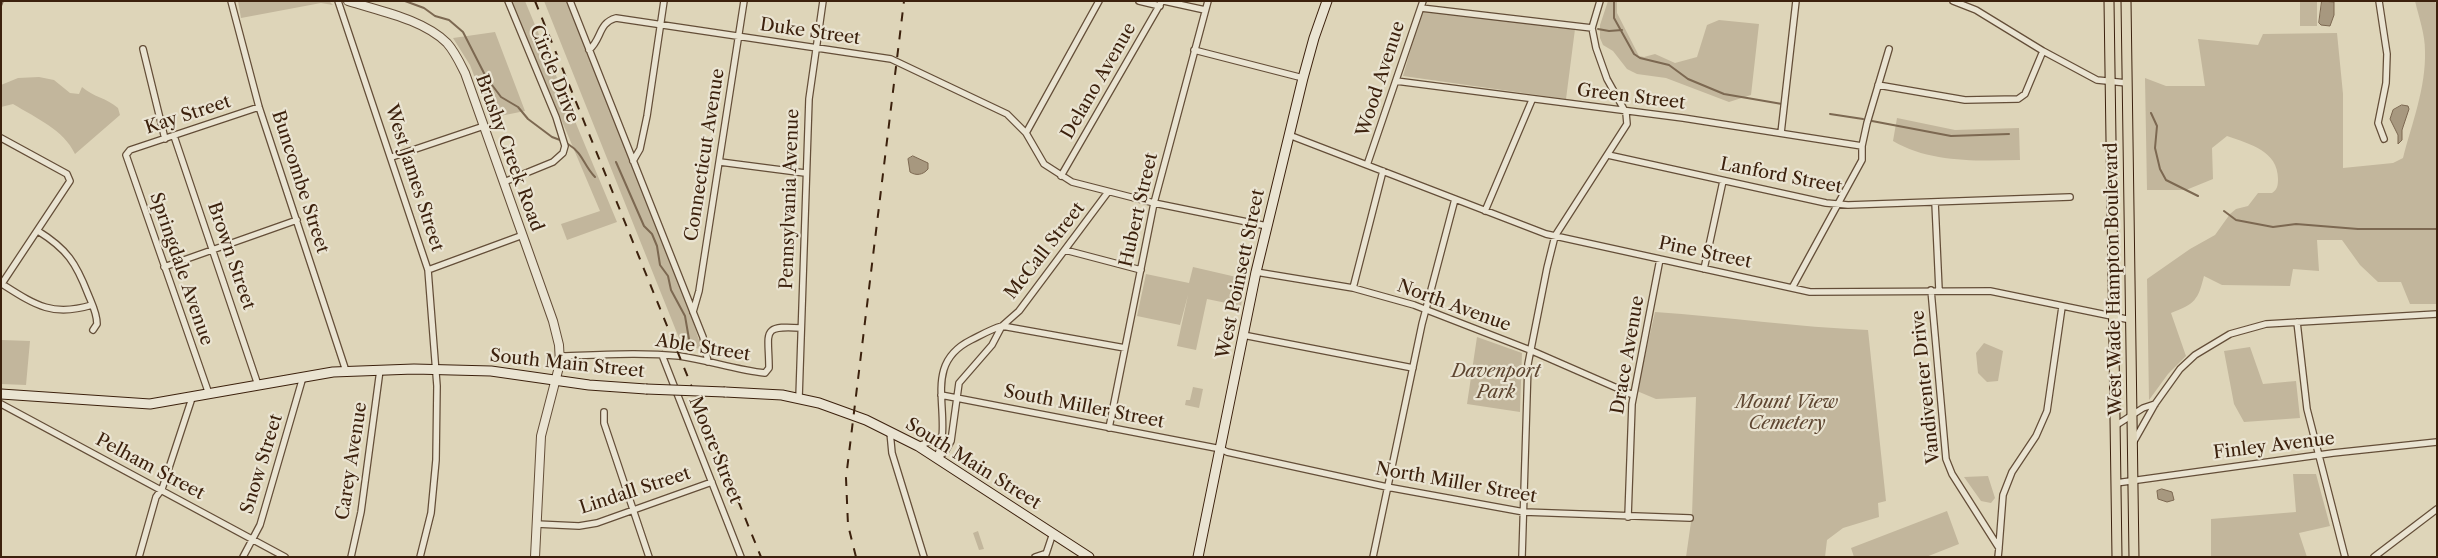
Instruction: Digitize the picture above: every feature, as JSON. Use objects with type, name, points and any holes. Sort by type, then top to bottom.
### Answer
[{"type":"main road","name":"West Poinsett Street","points":[[1200,556],[1256,272],[1303,78],[1327,1]]},
{"type":"main road","name":"West Wade Hampton Boulevard","points":[[2109,1],[2117,557]]},
{"type":"main road","name":"West Wade Hampton Boulevard","points":[[2126,1],[2134,557]]},
{"type":"main road","name":"South Main Street","points":[[1,394],[137,404],[164,403],[303,376],[346,371],[436,369],[492,371],[618,388],[759,393],[799,398],[853,414],[918,446],[1089,557]]},
{"type":"street","name":"Buncombe Street","points":[[231,1],[259,107],[346,371]]},
{"type":"street","name":"West James Street","points":[[338,1],[392,157],[428,270],[436,369],[436,474],[431,513],[420,557]]},
{"type":"street","name":"Brushy Creek Road","points":[[348,1],[414,23],[443,40],[453,50],[465,73],[553,321],[560,356],[556,380],[541,436],[535,557]]},
{"type":"street","name":"Circle Drive","points":[[504,182],[557,160],[565,146],[556,117],[508,1]]},
{"type":"street","points":[[570,1],[703,337],[708,362]]},
{"type":"street","points":[[634,161],[640,149],[647,116],[664,1]]},
{"type":"street","name":"Connecticut Avenue","points":[[693,312],[699,291],[744,1]]},
{"type":"street","name":"Pennsylvania Avenue","points":[[799,398],[805,173],[809,99],[823,1]]},
{"type":"street","points":[[1026,134],[1099,1]]},
{"type":"street","points":[[1138,1],[1205,10]]},
{"type":"street","name":"Hubert Street","points":[[1109,428],[1154,203],[1208,1]]},
{"type":"street","name":"Wood Avenue","points":[[1367,165],[1423,1]]},
{"type":"street","points":[[1522,557],[1530,350],[1555,236],[1627,124],[1626,113],[1599,60],[1592,28],[1600,1]]},
{"type":"street","points":[[1781,133],[1796,1]]},
{"type":"street","points":[[1953,1],[1976,10],[2043,51],[2097,80],[2127,83]]},
{"type":"street","points":[[2379,1],[2387,54],[2386,83],[2378,123],[2384,139]]},
{"type":"street","name":"Delano Avenue","points":[[1061,176],[1162,3]]},
{"type":"street","points":[[1421,8],[1592,28]]},
{"type":"street","name":"Duke Street","points":[[589,50],[595,44],[607,20],[628,18],[878,57],[904,64],[1000,110],[1017,122],[1044,164],[1075,183],[1154,203],[1267,226]]},
{"type":"street","points":[[143,49],[165,139]]},
{"type":"street","points":[[1792,288],[1862,160],[1862,146],[1889,49]]},
{"type":"street","points":[[1194,50],[1303,78]]},
{"type":"street","points":[[1878,85],[1955,99],[2018,99],[2025,94],[2043,51]]},
{"type":"street","name":"Green Street","points":[[1396,81],[1626,113],[1683,118],[1862,146]]},
{"type":"street","points":[[1485,211],[1532,100]]},
{"type":"street","name":"Kay Street","points":[[127,153],[259,107]]},
{"type":"street","points":[[392,157],[484,126]]},
{"type":"street","name":"Pine Street","points":[[1289,135],[1546,234],[1704,269],[1792,288],[1826,293],[1931,290],[2000,292],[2062,307],[2131,320]]},
{"type":"street","name":"Brown Street","points":[[174,136],[258,385]]},
{"type":"street","points":[[1,138],[70,178],[70,184],[2,285],[31,303],[45,309],[68,311],[92,305]]},
{"type":"street","name":"Springdale Avenue","points":[[127,153],[164,267],[209,394]]},
{"type":"street","name":"Lanford Street","points":[[1608,155],[1838,204],[2070,196]]},
{"type":"street","points":[[720,162],[805,173]]},
{"type":"street","points":[[1353,288],[1383,171]]},
{"type":"street","points":[[1704,269],[1723,180]]},
{"type":"street","name":"McCall Street","points":[[937,458],[945,452],[951,441],[957,396],[962,378],[986,353],[1002,326],[1019,311],[1108,192]]},
{"type":"street","points":[[1373,557],[1426,310],[1455,199]]},
{"type":"street","points":[[1935,202],[1939,290]]},
{"type":"street","points":[[164,267],[296,220]]},
{"type":"street","points":[[38,231],[64,250],[73,260],[97,318],[93,330]]},
{"type":"street","points":[[428,270],[523,236]]},
{"type":"street","points":[[1065,250],[1141,270]]},
{"type":"street","name":"Drace Avenue","points":[[1628,517],[1633,395],[1660,259]]},
{"type":"street","name":"North Avenue","points":[[1256,272],[1353,288],[1426,310],[1530,350],[1633,395]]},
{"type":"street","name":"Vandiventer Drive","points":[[1931,290],[1946,459],[1952,474],[1998,548]]},
{"type":"street","points":[[1998,557],[2003,495],[2012,472],[2036,436],[2047,411],[2062,307]]},
{"type":"street","points":[[2133,444],[2155,404],[2180,369],[2210,344],[2251,327],[2297,322],[2437,314]]},
{"type":"street","points":[[2297,322],[2307,409],[2345,557]]},
{"type":"street","points":[[1002,326],[1125,348]]},
{"type":"street","name":"McCall Street","points":[[937,458],[943,432],[941,380],[945,363],[950,354],[959,346],[994,328],[1002,326]]},
{"type":"street","name":"Able Street","points":[[560,356],[662,355],[708,362],[741,371],[765,373],[770,368],[769,335],[771,330],[778,327],[801,328]]},
{"type":"street","points":[[1243,334],[1414,368]]},
{"type":"street","name":"Moore Street","points":[[662,355],[741,557]]},
{"type":"street","name":"Carey Avenue","points":[[350,557],[361,512],[380,370]]},
{"type":"street","name":"Snow Street","points":[[243,557],[260,525],[303,376]]},
{"type":"street","name":"South Miller Street","points":[[942,394],[1221,449]]},
{"type":"street","points":[[139,557],[156,497],[162,489],[192,398]]},
{"type":"street","name":"Pelham Street","points":[[1,404],[253,538],[285,557]]},
{"type":"street","points":[[2115,426],[2132,414],[2155,404]]},
{"type":"street","points":[[604,412],[604,423],[649,557]]},
{"type":"street","points":[[890,432],[892,453],[924,557]]},
{"type":"street","points":[[918,446],[940,438],[943,432]]},
{"type":"street","name":"Finley Avenue","points":[[2116,483],[2437,442]]},
{"type":"street","name":"North Miller Street","points":[[1221,449],[1227,452],[1387,487],[1524,512],[1690,518]]},
{"type":"street","name":"Lindall Street","points":[[536,524],[588,525],[712,482]]},
{"type":"street","points":[[2374,557],[2437,509]]},
{"type":"street","points":[[1035,557],[1045,555],[1053,533]]},
{"type":"green space","points":[[238,1],[329,1],[333,5],[321,3],[241,18]]},
{"type":"green space","points":[[511,1],[525,1],[617,222],[567,240],[561,224],[600,211]]},
{"type":"green space","points":[[544,1],[567,1],[688,305],[702,350],[681,343]]},
{"type":"green space","points":[[1608,1],[1617,1],[1617,13],[1639,56],[1644,57],[1655,54],[1675,63],[1697,57],[1707,25],[1719,20],[1759,24],[1751,95],[1729,102],[1666,78],[1637,74],[1627,69],[1613,51],[1603,45],[1600,38],[1600,25]]},
{"type":"green space","points":[[2300,1],[2317,1],[2317,26],[2300,26]]},
{"type":"green space","points":[[2415,1],[2435,1],[2437,8],[2437,304],[2410,304],[2401,282],[2378,282],[2360,265],[2342,240],[2317,240],[2319,271],[2293,269],[2290,286],[2222,285],[2204,276],[2200,291],[2194,300],[2185,307],[2171,313],[2186,356],[2168,374],[2149,400],[2147,279],[2190,249],[2215,235],[2230,214],[2236,209],[2248,206],[2258,193],[2274,192],[2277,188],[2278,179],[2277,169],[2268,155],[2245,142],[2227,136],[2212,148],[2213,179],[2186,190],[2147,190],[2145,78],[2166,86],[2205,86],[2198,39],[2258,45],[2263,34],[2337,33],[2343,94],[2343,168],[2393,163],[2403,158],[2418,105],[2425,65],[2423,32]]},
{"type":"green space","points":[[1422,10],[1575,29],[1566,99],[1403,76]]},
{"type":"green space","points":[[495,32],[525,111],[490,118],[470,65],[453,38]]},
{"type":"green space","points":[[39,77],[54,80],[70,93],[79,94],[82,87],[114,105],[118,108],[120,115],[75,154],[57,131],[40,120],[13,104],[1,107],[1,85],[18,78]]},
{"type":"green space","points":[[1897,118],[1955,130],[2019,128],[2020,160],[1955,159],[1938,157],[1907,148],[1893,141]]},
{"type":"green space","points":[[1193,267],[1245,279],[1241,306],[1207,299],[1196,350],[1177,346],[1188,295],[1180,325],[1137,316],[1146,274],[1189,283]]},
{"type":"green space","name":"Mount View Cemetery","points":[[1655,312],[1868,330],[1886,501],[1878,503],[1879,517],[1843,528],[1827,540],[1825,557],[1686,557],[1692,515],[1696,397],[1656,399],[1637,391]]},
{"type":"green space","name":"Davenport Park","points":[[1477,337],[1522,353],[1520,412],[1467,404]]},
{"type":"green space","points":[[1,340],[30,341],[26,385],[1,384]]},
{"type":"green space","points":[[1984,343],[2003,351],[1998,381],[1987,382],[1978,373],[1976,353]]},
{"type":"green space","points":[[2250,347],[2263,384],[2296,381],[2300,418],[2244,422],[2234,404],[2224,351]]},
{"type":"green space","points":[[1193,387],[1203,389],[1199,408],[1185,405],[1186,400],[1190,400]]},
{"type":"green space","points":[[2293,474],[2316,474],[2330,526],[2299,533],[2307,557],[2211,557],[2211,519],[2296,512]]},
{"type":"green space","points":[[1988,476],[1995,498],[1991,503],[1981,501],[1964,477]]},
{"type":"green space","points":[[1947,511],[1959,544],[1926,557],[1854,557],[1851,548]]},
{"type":"green space","points":[[978,531],[984,549],[979,550],[973,533]]},
{"type":"shaded area","points":[[2322,1],[2334,2],[2334,15],[2330,26],[2319,23]]},
{"type":"shaded area","points":[[2402,105],[2408,106],[2409,109],[2402,130],[2402,140],[2398,144],[2398,135],[2390,119],[2393,110]]},
{"type":"shaded area","points":[[913,156],[928,163],[928,169],[924,173],[915,174],[910,172],[908,159]]},
{"type":"shaded area","points":[[2162,489],[2172,492],[2174,500],[2167,502],[2158,499],[2157,491]]},
{"type":"waterway","points":[[1,6],[3,1]]},
{"type":"waterway","points":[[405,1],[424,8],[435,16],[449,20],[463,32],[486,77],[501,97],[518,107],[528,119],[552,137],[560,140]]},
{"type":"waterway","points":[[1614,1],[1614,18],[1634,54],[1640,58],[1669,65],[1688,79],[1724,94],[1782,104]]},
{"type":"waterway","points":[[1598,29],[1609,31],[1622,30]]},
{"type":"waterway","points":[[2151,113],[2157,126],[2155,148],[2160,169],[2166,180],[2198,196]]},
{"type":"waterway","points":[[1830,114],[1863,119]]},
{"type":"waterway","points":[[1872,121],[1951,136],[2009,134]]},
{"type":"waterway","points":[[568,144],[577,152],[595,177]]},
{"type":"waterway","points":[[616,162],[644,226],[652,234],[657,246],[660,265],[668,276],[671,290],[685,316],[689,339]]},
{"type":"waterway","points":[[2224,211],[2236,220],[2273,227],[2296,224],[2358,229],[2437,229]]},
{"type":"railway","points":[[535,1],[761,557]]},
{"type":"railway","points":[[856,557],[848,525],[846,478],[904,1]]}]
